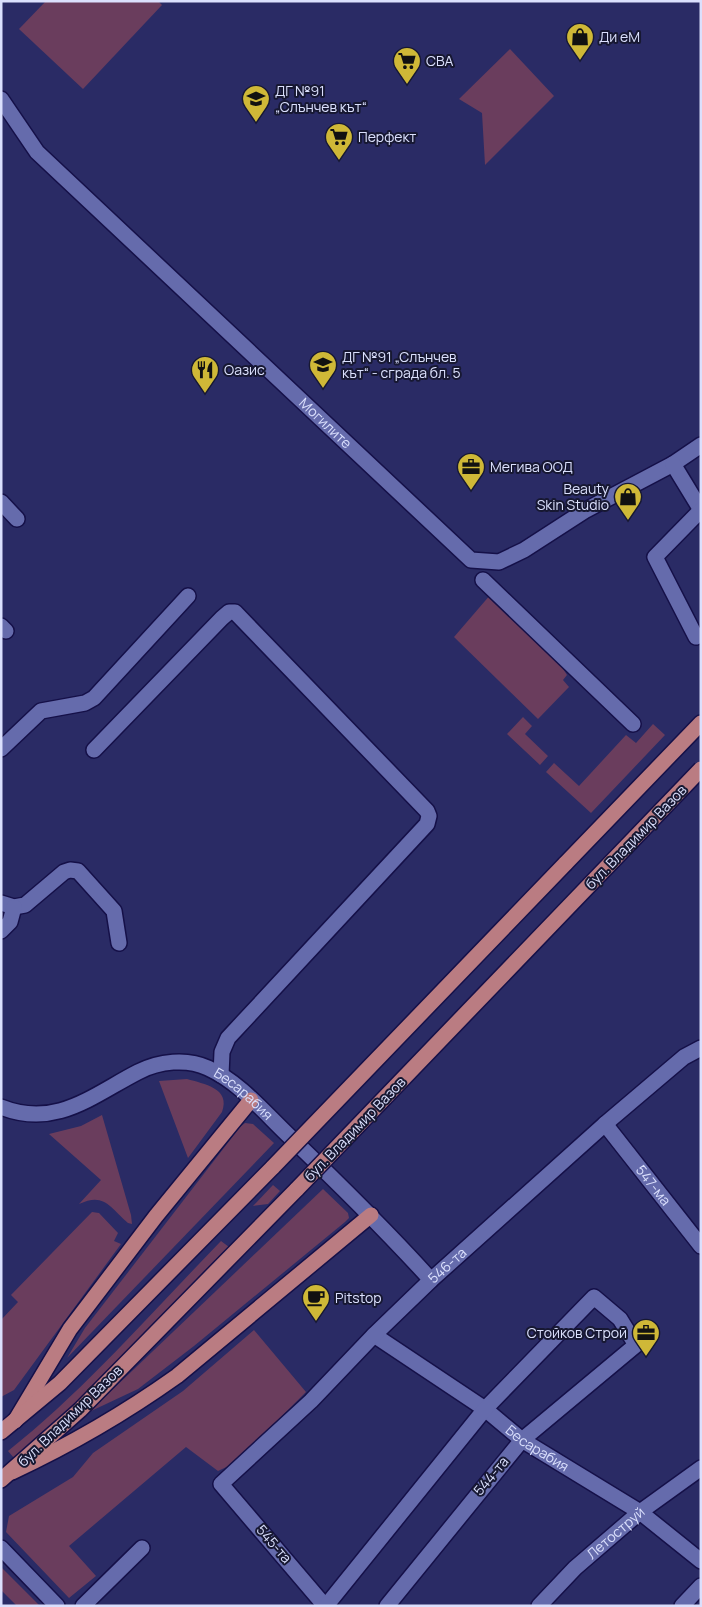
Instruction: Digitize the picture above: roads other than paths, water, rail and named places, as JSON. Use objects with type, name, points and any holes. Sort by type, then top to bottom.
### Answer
[{"type":"main road","points":[[1,1432],[60,1383],[273,1167],[701,723]]},
{"type":"main road","name":"бул. Владимир Вазов","points":[[6,1476],[80,1410],[701,769]]},
{"type":"main road","points":[[15,1421],[70,1329],[156,1216],[251,1100]]},
{"type":"main road","points":[[6,1476],[70,1445],[169,1382],[372,1215]]},
{"type":"street","name":"Могилите","points":[[1,99],[37,152],[471,560],[499,562],[524,550],[586,510],[674,464],[701,445]]},
{"type":"street","points":[[674,464],[701,510],[655,557],[696,637]]},
{"type":"street","points":[[1,502],[17,519]]},
{"type":"street","points":[[483,580],[634,724]]},
{"type":"street","points":[[1,749],[41,711],[85,703],[94,698],[188,596]]},
{"type":"street","points":[[94,750],[222,618],[229,612],[235,612],[427,811],[429,816],[427,824],[228,1038],[222,1052],[221,1075]]},
{"type":"street","points":[[1,931],[10,922],[8,905],[25,905],[64,872],[70,870],[78,871],[114,911],[119,943]]},
{"type":"street","name":"546-та","points":[[220,1484],[311,1401],[374,1334],[431,1280],[604,1124],[691,1051],[701,1048]]},
{"type":"street","name":"Бесарабия","points":[[1,1107],[37,1115],[70,1108],[91,1100],[139,1071],[166,1063],[194,1063],[221,1075],[251,1100],[372,1215],[431,1280]]},
{"type":"street","name":"547-ма","points":[[604,1124],[701,1246]]},
{"type":"street","name":"544-та","points":[[387,1606],[522,1440],[636,1345],[620,1319],[594,1297],[486,1409]]},
{"type":"street","name":"Бесарабия","points":[[374,1334],[486,1409],[522,1440],[640,1512],[701,1561]]},
{"type":"street","points":[[326,1606],[486,1409]]},
{"type":"street","name":"Летоструй","points":[[539,1606],[575,1568],[640,1512],[701,1468]]},
{"type":"street","name":"545-та","points":[[220,1484],[326,1606]]},
{"type":"street","points":[[1,1548],[57,1606]]},
{"type":"street","points":[[84,1606],[142,1548]]},
{"type":"street","points":[[682,1606],[701,1586]]},
{"type":"place","name":"Ди еМ","points":[[580,61]]},
{"type":"place","name":"CBA","points":[[407,85]]},
{"type":"place","name":"ДГ №91 „Слънчев кът“","points":[[256,123]]},
{"type":"place","name":"Перфект","points":[[339,161]]},
{"type":"place","name":"ДГ №91 „Слънчев кът“ - сграда бл. 5","points":[[323,389]]},
{"type":"place","name":"Оазис","points":[[205,394]]},
{"type":"place","name":"Мегива ООД","points":[[471,491]]},
{"type":"place","name":"Beauty Skin Studio","points":[[628,521]]},
{"type":"place","name":"Pitstop","points":[[316,1322]]},
{"type":"place","name":"Стойков Строй","points":[[646,1357]]}]
